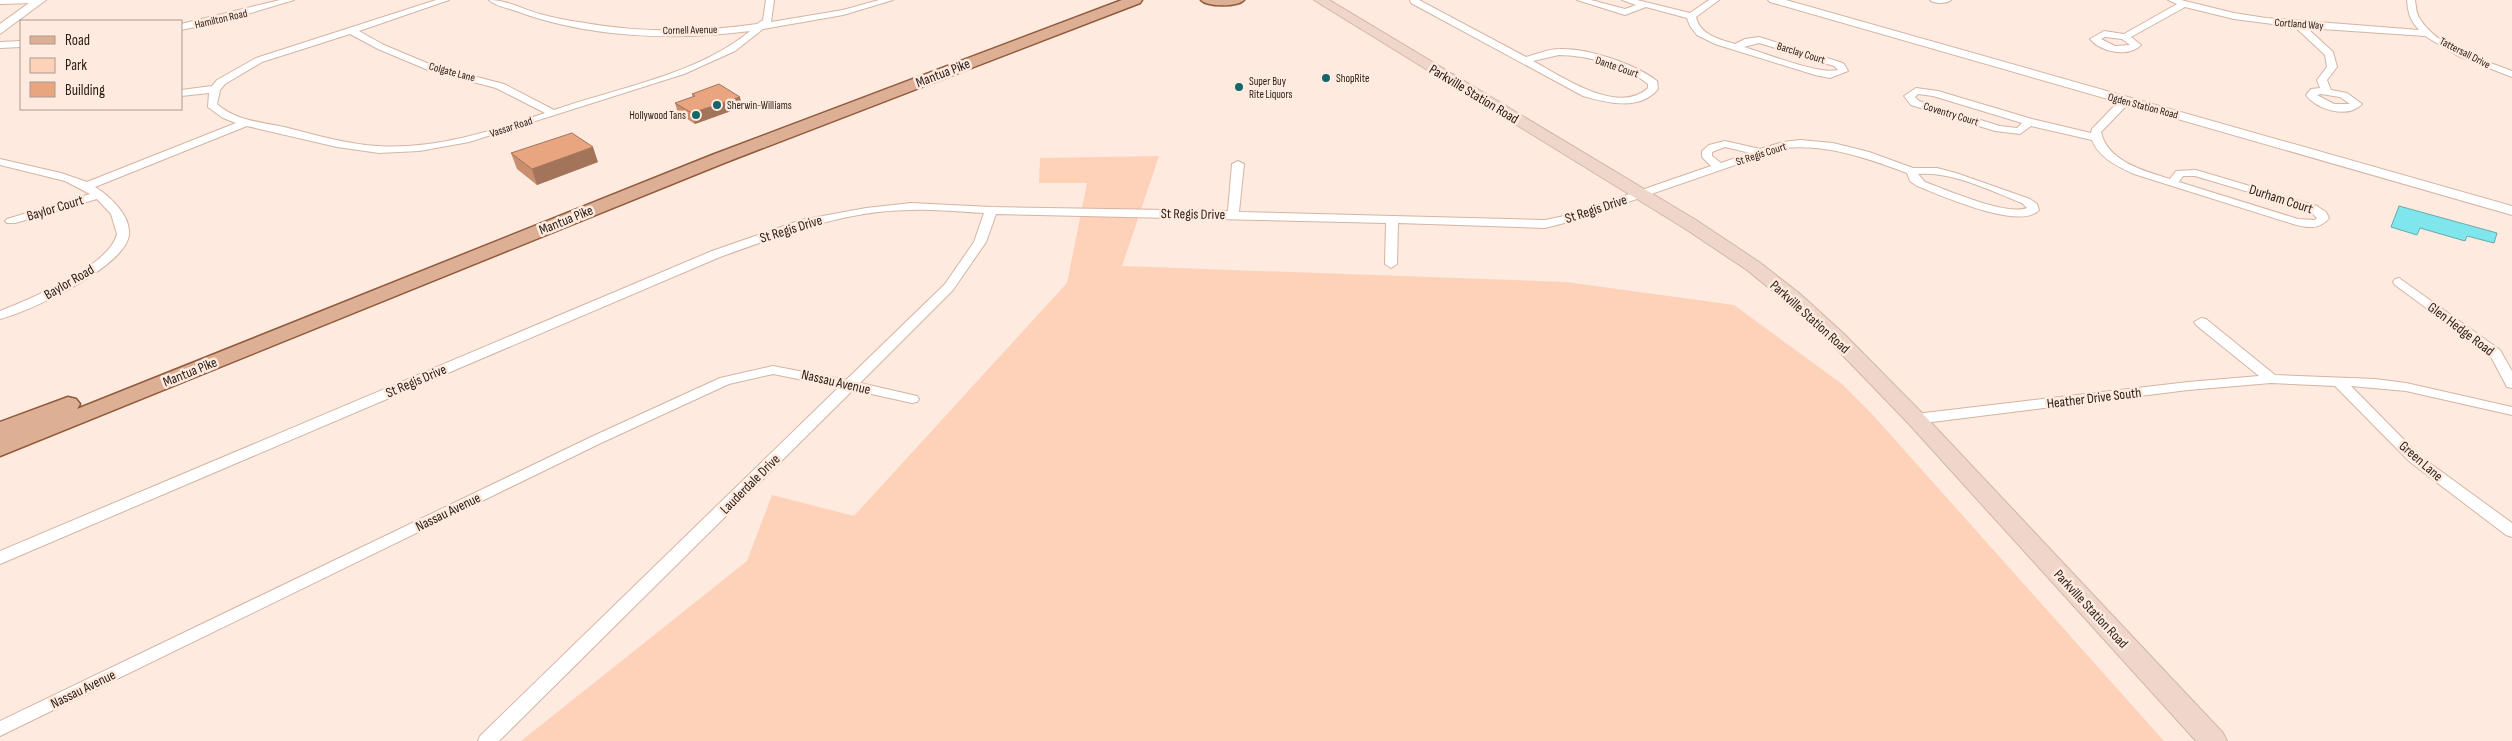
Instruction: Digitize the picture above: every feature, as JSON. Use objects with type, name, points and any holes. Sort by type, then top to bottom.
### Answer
[{"type":"main road","name":"Mantua Pike","points":[[0,431],[665,170],[1111,5],[1135,0]]},
{"type":"main road","points":[[1111,5],[1153,0]]},
{"type":"main road","points":[[1208,0],[1237,0]]},
{"type":"main road","name":"Parkville Station Road","points":[[1320,0],[1728,249],[1792,297],[1836,338],[1916,420],[2213,741]]},
{"type":"main road","name":"Mantua Pike","points":[[0,448],[718,159],[1111,5]]},
{"type":"main road","points":[[0,426],[57,405],[74,402]]},
{"type":"street","points":[[0,1],[33,0]]},
{"type":"street","points":[[0,30],[40,0]]},
{"type":"street","name":"Hamilton Road","points":[[182,27],[221,20],[286,0]]},
{"type":"street","points":[[182,93],[215,89],[229,76],[260,60],[445,0]]},
{"type":"street","name":"Cornell Avenue","points":[[493,0],[535,16],[589,27],[664,31],[759,27],[826,16],[889,0]]},
{"type":"street","points":[[759,27],[767,21],[770,0]]},
{"type":"street","points":[[1581,0],[1625,12],[1644,5]]},
{"type":"street","points":[[1626,0],[1691,16],[1715,0]]},
{"type":"street","name":"Ogden Station Road","points":[[1774,0],[2512,211]]},
{"type":"street","points":[[1934,0],[1947,0]]},
{"type":"street","name":"Cortland Way","points":[[2172,0],[2235,17],[2297,24],[2428,33]]},
{"type":"street","name":"Tattersall Drive","points":[[2411,0],[2412,14],[2416,22],[2428,33],[2477,61],[2512,74]]},
{"type":"street","name":"Dante Court","points":[[1414,1],[1581,91],[1599,97],[1640,98],[1648,94],[1653,86],[1650,80],[1643,76],[1572,52],[1557,52],[1526,60]]},
{"type":"street","points":[[2125,37],[2184,4]]},
{"type":"street","name":"Barclay Court","points":[[1691,16],[1693,24],[1701,33],[1718,42],[1736,48],[1824,74],[1836,75],[1843,71],[1841,66],[1837,64],[1759,40],[1748,41],[1736,48]]},
{"type":"street","points":[[2297,24],[2330,54],[2332,67],[2322,80],[2326,91]]},
{"type":"street","name":"Vassar Road","points":[[215,89],[212,105],[218,111],[248,122],[369,149],[393,150],[446,145],[478,138],[683,70],[732,48],[759,27]]},
{"type":"street","name":"Colgate Lane","points":[[350,30],[381,47],[431,68],[500,86],[553,113]]},
{"type":"street","points":[[0,45],[20,44]]},
{"type":"street","name":"Coventry Court","points":[[2029,122],[2020,131],[2007,131],[1920,104],[1912,100],[1909,94],[1916,91],[1927,91],[2029,122],[2095,137]]},
{"type":"street","points":[[2095,137],[2098,127],[2125,101]]},
{"type":"street","points":[[86,186],[248,122]]},
{"type":"street","name":"Durham Court","points":[[2095,137],[2104,150],[2118,162],[2172,183],[2306,224],[2318,224],[2323,218],[2319,211],[2304,205],[2196,173],[2180,173],[2172,183]]},
{"type":"street","name":"St Regis Court","points":[[1640,195],[1759,153],[1794,144],[1824,144],[1858,152],[1912,171],[1921,169],[1940,172],[2026,201],[2033,206],[2033,210],[2026,214],[2006,212],[1921,184],[1914,179],[1912,171]]},
{"type":"street","points":[[1720,168],[1707,157],[1707,151],[1715,146],[1740,146],[1759,153]]},
{"type":"street","name":"Baylor Road","points":[[0,162],[86,186],[98,195],[120,220],[123,234],[120,242],[108,257],[77,281],[0,315]]},
{"type":"street","points":[[1233,214],[1238,164]]},
{"type":"street","name":"Baylor Court","points":[[12,221],[98,195]]},
{"type":"street","name":"St Regis Drive","points":[[0,558],[716,254],[801,224],[866,211],[903,206],[991,210],[1233,214],[1545,224],[1572,218],[1640,195]]},
{"type":"street","name":"Lauderdale Drive","points":[[487,741],[949,287],[980,242],[991,210]]},
{"type":"street","points":[[1391,264],[1392,220]]},
{"type":"street","name":"Glen Hedge Road","points":[[2399,282],[2495,353],[2512,384]]},
{"type":"street","points":[[2201,322],[2271,379]]},
{"type":"street","name":"Nassau Avenue","points":[[0,730],[587,444],[724,381],[773,370],[805,375],[912,399]]},
{"type":"street","name":"Heather Drive South","points":[[1916,420],[2188,386],[2271,379],[2338,381],[2406,387],[2512,411]]},
{"type":"street","name":"Green Lane","points":[[2338,381],[2415,458],[2512,532]]},
{"type":"green space","points":[[1159,156],[1122,266],[1566,282],[1734,305],[1842,384],[1872,414],[2164,741],[521,741],[747,561],[772,495],[854,516],[1067,283],[1087,183],[1039,183],[1040,158]]},
{"type":"water","points":[[2399,206],[2497,233],[2494,243],[2467,236],[2465,241],[2420,228],[2417,235],[2391,227]]},
{"type":"building","points":[[719,84],[740,97],[692,113],[675,103],[695,96],[692,94]]},
{"type":"building","points":[[572,133],[593,147],[532,169],[511,153]]},
{"type":"place","name":"ShopRite","points":[[1326,78]]},
{"type":"place","name":"Super Buy Rite Liquors","points":[[1239,87]]},
{"type":"place","name":"Sherwin-Williams","points":[[717,105]]},
{"type":"place","name":"Hollywood Tans","points":[[696,115]]}]
